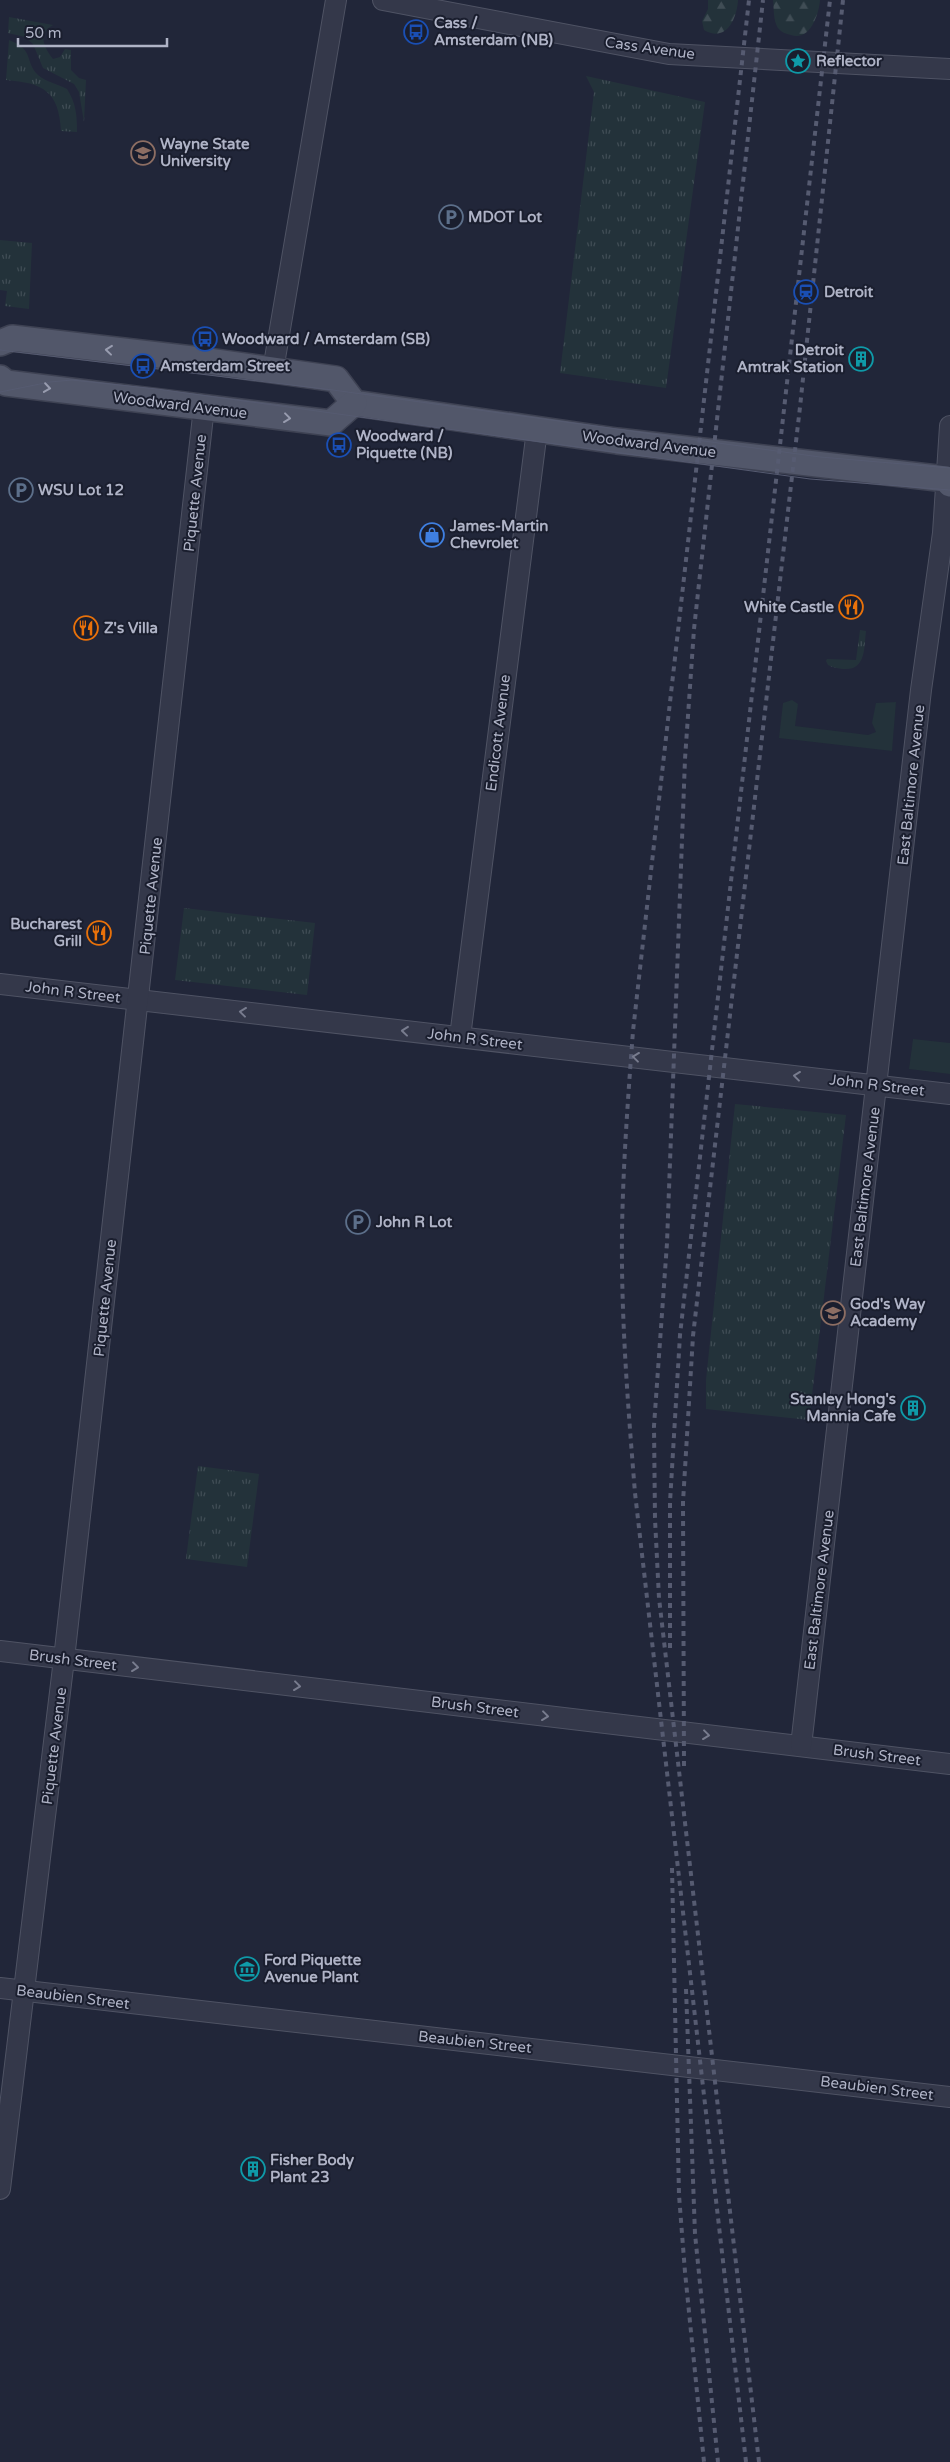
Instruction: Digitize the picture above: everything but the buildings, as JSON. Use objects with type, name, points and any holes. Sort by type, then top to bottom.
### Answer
[{"type":"main road","points":[[0,343],[12,338],[336,378],[354,402]]},
{"type":"main road","name":"Woodward Avenue","points":[[0,378],[6,383],[331,423],[354,402],[537,430],[949,480]]},
{"type":"street","points":[[273,370],[336,0]]},
{"type":"street","name":"Cass Avenue","points":[[383,0],[669,54],[950,69]]},
{"type":"street","name":"Piquette Avenue","points":[[0,2189],[64,1659],[204,407]]},
{"type":"street","name":"East Baltimore Avenue","points":[[801,1746],[921,690],[949,480],[950,426]]},
{"type":"street","name":"Endicott Avenue","points":[[460,1037],[537,430]]},
{"type":"street","name":"John R Street","points":[[0,984],[950,1094]]},
{"type":"street","name":"Brush Street","points":[[0,1651],[950,1764]]},
{"type":"street","name":"Beaubien Street","points":[[0,1988],[950,2097]]},
{"type":"green space","points":[[708,0],[738,0],[733,21],[724,31],[712,33],[704,30],[702,21],[708,9]]},
{"type":"green space","points":[[773,0],[820,0],[818,12],[812,25],[808,31],[798,36],[785,33],[778,28],[774,18]]},
{"type":"green space","points":[[9,17],[53,25],[45,32],[44,41],[53,59],[60,57],[65,49],[71,50],[71,70],[79,78],[86,80],[84,122],[79,92],[74,84],[43,68],[33,44],[25,37],[8,33]]},
{"type":"green space","points":[[9,40],[23,48],[38,75],[67,89],[75,109],[77,132],[61,131],[57,107],[47,92],[30,84],[6,80]]},
{"type":"green space","points":[[586,76],[705,102],[666,388],[560,373],[594,92]]},
{"type":"green space","points":[[0,240],[32,243],[29,309],[5,306],[7,291],[0,290]]},
{"type":"green space","points":[[860,630],[866,631],[864,651],[860,662],[851,669],[828,665],[827,659],[856,660]]},
{"type":"green space","points":[[792,700],[798,704],[795,726],[868,735],[876,732],[872,723],[876,703],[896,702],[892,751],[779,738],[783,703]]},
{"type":"green space","points":[[184,908],[315,923],[307,995],[175,980]]},
{"type":"green space","points":[[913,1039],[950,1043],[950,1074],[909,1069]]},
{"type":"green space","points":[[735,1104],[846,1115],[809,1420],[706,1409],[706,1380]]},
{"type":"green space","points":[[198,1466],[259,1474],[247,1567],[186,1559]]},
{"type":"tram line","points":[[0,350],[333,390],[820,457],[950,468]]},
{"type":"tram line","points":[[0,392],[50,382],[72,380],[157,389],[810,479],[950,490]]},
{"type":"railway","points":[[746,2462],[635,1493],[624,1330],[622,1232],[633,1031],[749,0]]},
{"type":"railway","points":[[759,2462],[659,1598],[655,1519],[654,1426],[667,1243],[685,759],[694,629],[763,0]]},
{"type":"railway","points":[[670,1648],[670,1502],[680,1335],[830,0]]},
{"type":"railway","points":[[684,1766],[683,1502],[693,1336],[800,407],[843,0]]},
{"type":"railway","points":[[672,1868],[679,2195],[704,2462]]},
{"type":"railway","points":[[686,1989],[695,2234],[718,2462]]},
{"type":"place","name":"Cass / Amsterdam (NB)","points":[[416,32]]},
{"type":"place","name":"Reflector","points":[[798,61]]},
{"type":"place","name":"Wayne State University","points":[[143,153]]},
{"type":"place","name":"MDOT Lot","points":[[451,217]]},
{"type":"place","name":"Detroit","points":[[806,292]]},
{"type":"place","name":"Woodward / Amsterdam (SB)","points":[[205,339]]},
{"type":"place","name":"Detroit Amtrak Station","points":[[861,359]]},
{"type":"place","name":"Amsterdam Street","points":[[143,366]]},
{"type":"place","name":"Woodward / Piquette (NB)","points":[[339,445]]},
{"type":"place","name":"WSU Lot 12","points":[[21,490]]},
{"type":"place","name":"James-Martin Chevrolet","points":[[432,535]]},
{"type":"place","name":"White Castle","points":[[851,607]]},
{"type":"place","name":"Z's Villa","points":[[86,628]]},
{"type":"place","name":"Bucharest Grill","points":[[99,933]]},
{"type":"place","name":"John R Lot","points":[[358,1222]]},
{"type":"place","name":"God's Way Academy","points":[[833,1313]]},
{"type":"place","name":"Stanley Hong's Mannia Cafe","points":[[913,1408]]},
{"type":"place","name":"Ford Piquette Avenue Plant","points":[[247,1969]]},
{"type":"place","name":"Fisher Body Plant 23","points":[[253,2169]]}]
